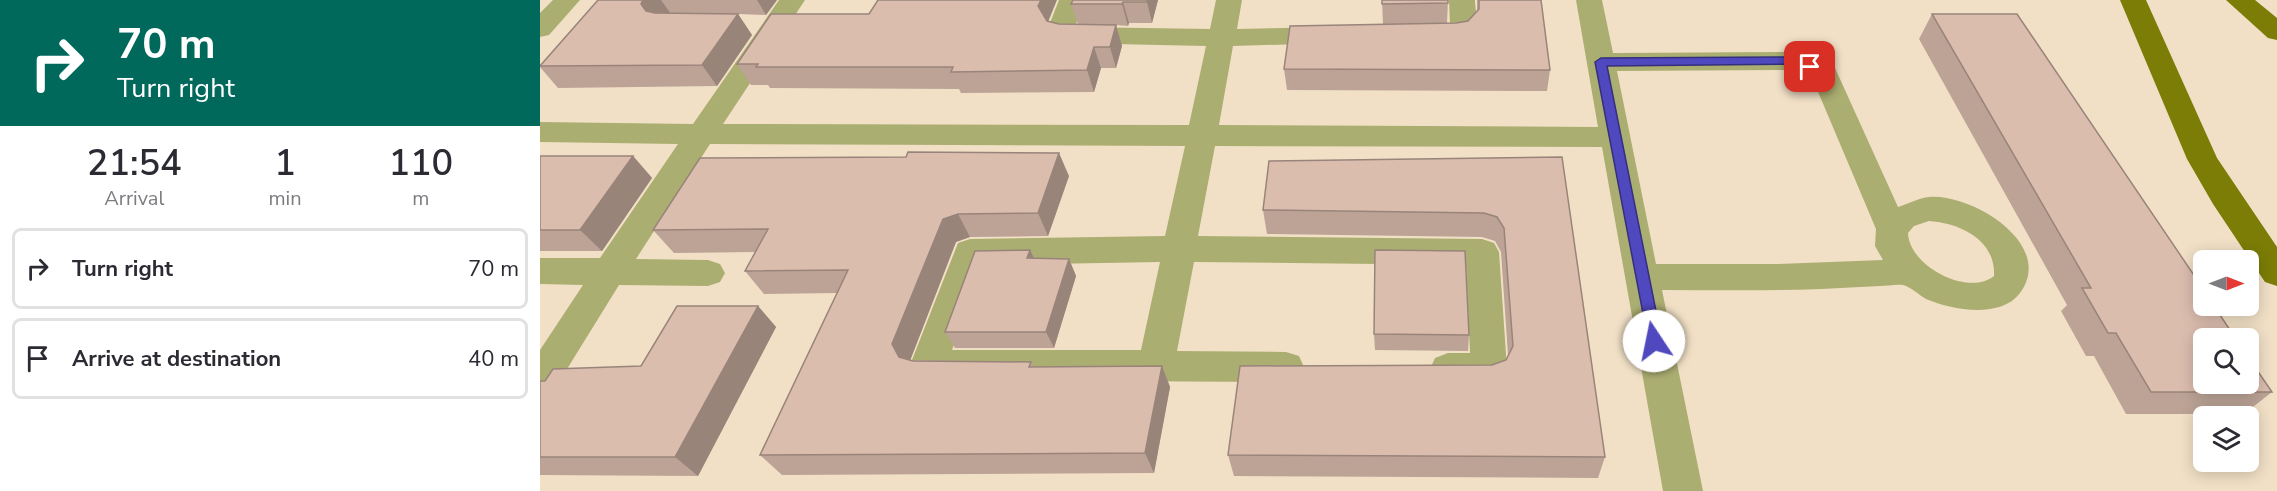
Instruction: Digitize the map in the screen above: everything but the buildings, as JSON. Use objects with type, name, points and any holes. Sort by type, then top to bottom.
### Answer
[{"type":"main road","points":[[2133,0],[2202,159],[2224,196],[2277,273]]},
{"type":"main road","points":[[2239,0],[2277,32]]},
{"type":"street","points":[[540,29],[567,0]]},
{"type":"street","points":[[543,372],[702,134],[763,24],[792,0]]},
{"type":"street","points":[[1072,0],[1061,28],[1066,35],[1221,38],[1363,35]]},
{"type":"street","points":[[1156,366],[1229,0]]},
{"type":"street","points":[[1398,34],[1455,34],[1463,28],[1462,0]]},
{"type":"street","points":[[1589,0],[1683,491]]},
{"type":"street","points":[[763,24],[810,25]]},
{"type":"street","points":[[1601,62],[1795,61],[1825,74],[1892,230],[1891,243],[1896,258],[1908,272],[1925,284],[1945,293],[1966,297],[1985,296],[2001,291],[2010,280],[2013,267],[2009,253],[2000,239],[1984,226],[1966,216],[1947,210],[1928,209],[1911,212],[1899,219],[1892,230]]},
{"type":"street","points":[[540,132],[1615,137]]},
{"type":"street","points":[[1322,367],[928,365],[970,252],[1180,249],[1482,252],[1489,369],[1417,368]]},
{"type":"street","points":[[540,271],[708,273]]},
{"type":"street","points":[[1642,277],[1777,277],[1908,272]]},
{"type":"street","points":[[543,372],[590,370]]},
{"type":"route","points":[[1654,341],[1601,62],[1795,61],[1810,67]]}]
